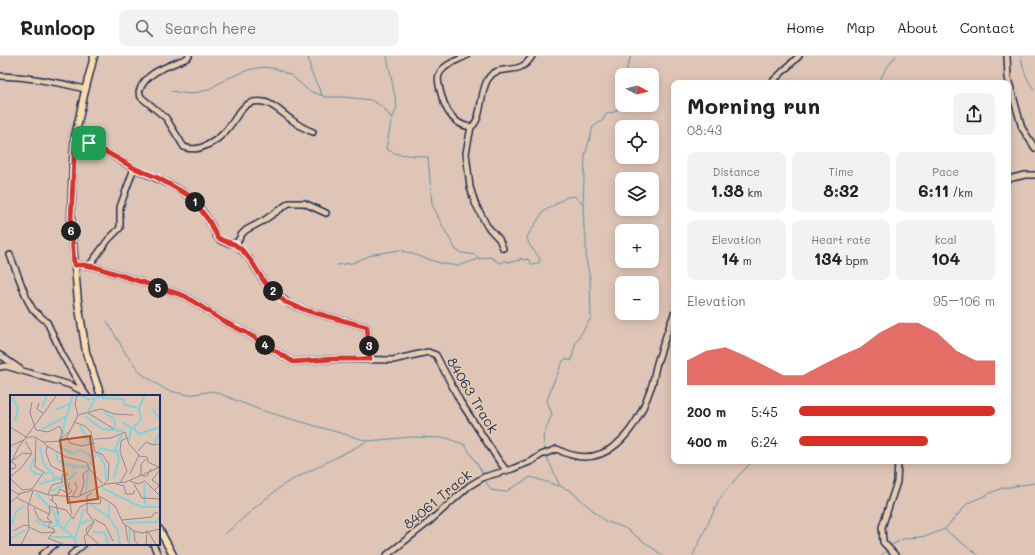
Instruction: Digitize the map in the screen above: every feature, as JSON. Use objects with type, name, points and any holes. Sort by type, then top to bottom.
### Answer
[{"type":"main road","points":[[94,56],[85,89],[75,139],[71,220],[74,265],[86,352],[101,395]]},
{"type":"main road","points":[[160,531],[173,555]]},
{"type":"street","points":[[188,56],[187,58],[158,70],[143,84],[139,92],[141,97],[154,106],[166,118],[184,146],[195,149],[212,142],[224,133],[242,108],[262,101],[270,104],[302,128],[313,132]]},
{"type":"street","points":[[466,56],[443,68],[439,74],[438,81],[443,103],[459,124],[465,127],[475,125],[478,120],[481,100],[488,78],[494,72],[514,70],[523,66],[532,56]]},
{"type":"street","points":[[774,80],[799,56]]},
{"type":"street","points":[[1007,56],[1009,80]]},
{"type":"street","points":[[0,76],[13,76],[85,89]]},
{"type":"street","points":[[1011,89],[1022,128],[1035,148]]},
{"type":"street","points":[[471,127],[466,153],[470,187],[475,203],[486,226],[499,239],[503,248]]},
{"type":"street","points":[[75,139],[94,145],[134,168],[158,178],[188,195],[209,221],[218,238],[234,244],[250,258],[265,283],[289,304],[308,311],[367,327],[370,359]]},
{"type":"street","points":[[89,266],[108,240],[120,228],[120,207],[134,168]]},
{"type":"street","points":[[1011,178],[1025,175],[1035,175]]},
{"type":"street","points":[[234,244],[237,243],[241,235],[246,230],[263,221],[289,203],[304,203],[326,213]]},
{"type":"street","points":[[10,255],[27,299],[33,310],[47,322],[65,359],[86,394]]},
{"type":"street","name":"84063 Track","points":[[74,265],[89,266],[185,296],[223,321],[247,333],[293,362],[332,359],[393,360],[428,352],[436,355],[460,401],[506,470]]},
{"type":"street","name":"84061 Track","points":[[387,555],[430,521],[469,486],[484,476],[532,461],[541,454],[557,449],[575,457],[585,458],[598,455],[612,449],[623,438],[635,422],[644,406],[651,389],[656,365],[671,322]]},
{"type":"street","points":[[0,354],[24,372]]},
{"type":"street","points":[[0,367],[6,366],[70,385],[86,394]]},
{"type":"street","points":[[894,555],[883,542],[882,527],[897,482],[898,464]]},
{"type":"street","points":[[42,555],[53,545]]},
{"type":"street","points":[[71,555],[83,545]]},
{"type":"street","points":[[153,545],[158,555]]},
{"type":"waterway","points":[[308,56],[311,72],[322,95]]},
{"type":"waterway","points":[[387,56],[397,107],[391,122],[386,149],[397,154],[428,157],[432,204],[456,250],[462,253],[476,255],[479,259],[490,257],[500,263],[505,261],[510,262],[520,260],[520,258],[524,260],[528,259],[532,265],[538,264],[540,259],[529,244],[527,237],[543,212],[567,197],[574,196],[583,203],[586,259],[590,279],[591,318],[576,342],[571,361],[566,359],[563,361],[551,388],[547,401],[552,414],[543,437],[545,450]]},
{"type":"waterway","points":[[627,68],[631,56]]},
{"type":"waterway","points":[[880,80],[887,67],[896,56]]},
{"type":"waterway","points":[[1021,56],[1027,78],[1035,90]]},
{"type":"waterway","points":[[171,91],[189,94],[208,90],[226,79],[248,70],[263,67],[277,69],[292,76],[309,91],[326,97],[371,100],[383,107],[392,119]]},
{"type":"waterway","points":[[583,203],[585,156],[593,127],[603,120],[606,114],[615,111]]},
{"type":"waterway","points":[[337,265],[352,263],[374,254],[400,250],[440,263],[457,266],[479,259]]},
{"type":"waterway","points":[[107,321],[126,354],[142,374],[166,390],[188,395],[213,391],[260,410],[368,441],[411,437],[447,438],[465,445],[484,475]]},
{"type":"waterway","points":[[224,535],[259,504],[286,483],[368,441]]},
{"type":"waterway","points":[[546,455],[560,486],[571,491],[605,521],[625,528],[662,555]]},
{"type":"waterway","points":[[693,555],[720,498],[750,464]]},
{"type":"waterway","points":[[485,480],[491,490],[505,492],[531,477],[559,486]]},
{"type":"waterway","points":[[890,546],[903,539],[927,536],[945,529],[968,503],[1002,488],[1035,483]]},
{"type":"waterway","points":[[945,530],[978,555]]},
{"type":"waterway","points":[[882,555],[887,549]]},
{"type":"route","points":[[75,139],[89,143],[134,168],[158,178],[188,195],[209,221],[218,238],[234,244],[242,250],[250,258],[265,283],[285,302],[297,308],[346,320],[367,327],[370,359],[332,359],[313,362],[293,362],[247,333],[223,321],[185,296],[95,267],[74,265],[71,220],[75,139]]}]
